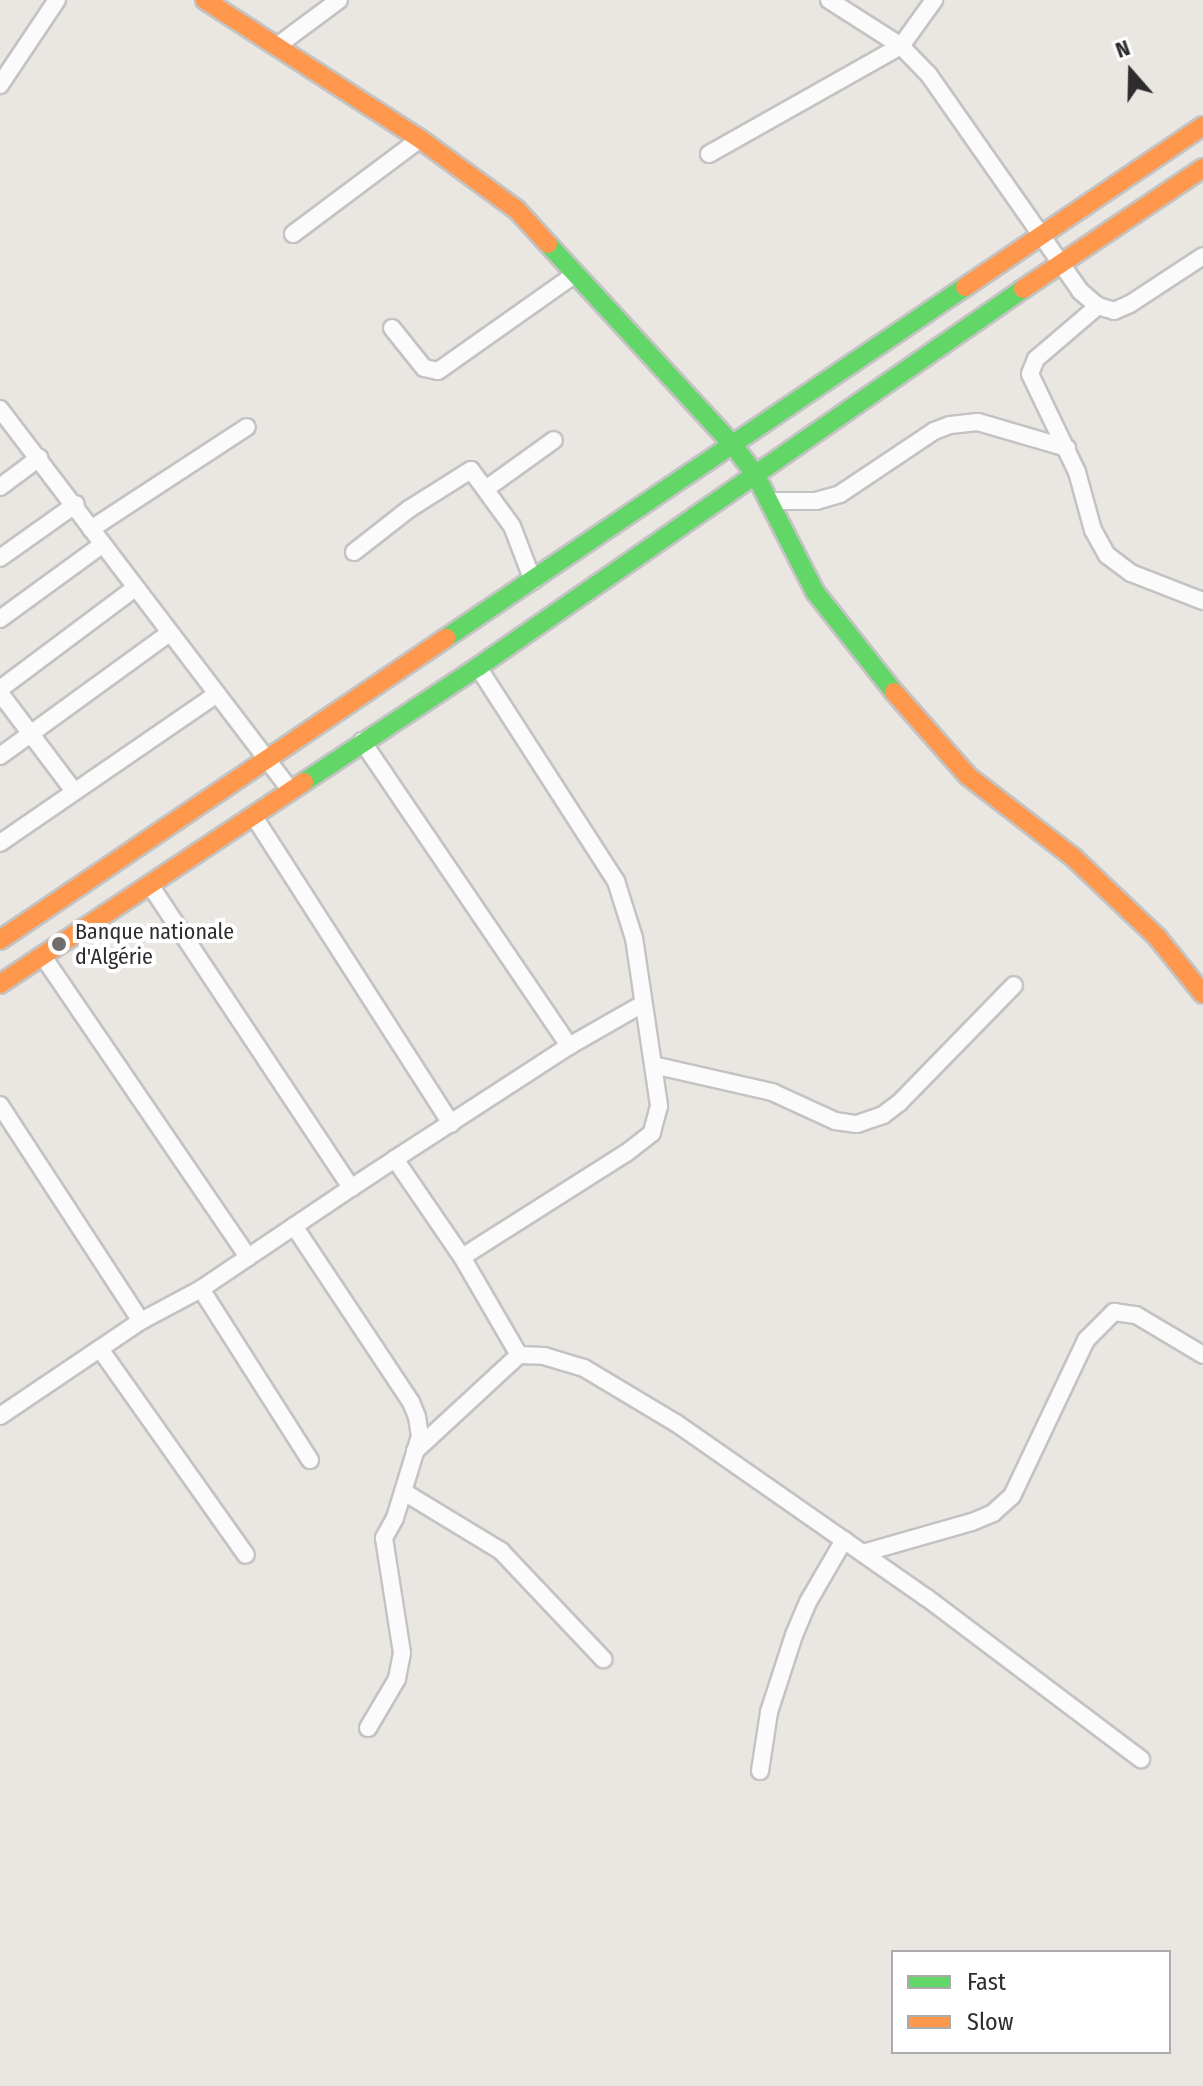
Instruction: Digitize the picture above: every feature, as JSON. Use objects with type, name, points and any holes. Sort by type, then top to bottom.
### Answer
[{"type":"main road","points":[[205,0],[420,139],[517,210],[733,445],[755,474],[815,592],[901,701],[968,776],[1074,858],[1157,937],[1203,994]]},
{"type":"main road","points":[[0,940],[1203,126]]},
{"type":"main road","points":[[0,984],[289,789],[478,667],[1203,168]]},
{"type":"street","points":[[0,85],[57,0]]},
{"type":"street","points":[[277,46],[339,0]]},
{"type":"street","points":[[831,0],[901,46],[929,75],[1080,291],[1098,306],[1114,311],[1130,304],[1203,256]]},
{"type":"street","points":[[709,154],[901,46],[934,0]]},
{"type":"street","points":[[293,234],[420,139]]},
{"type":"street","points":[[392,328],[424,368],[438,371],[574,275]]},
{"type":"street","points":[[1098,306],[1031,366],[1030,374],[1067,448],[1093,530],[1107,555],[1131,573],[1203,601]]},
{"type":"street","points":[[0,409],[76,504],[135,588],[289,789]]},
{"type":"street","points":[[768,501],[816,501],[840,494],[934,431],[950,425],[978,422],[1067,448]]},
{"type":"street","points":[[91,529],[247,427]]},
{"type":"street","points":[[487,488],[554,440]]},
{"type":"street","points":[[0,487],[39,458]]},
{"type":"street","points":[[354,552],[467,470],[474,471],[512,526],[533,581]]},
{"type":"street","points":[[0,558],[76,504]]},
{"type":"street","points":[[0,619],[103,544]]},
{"type":"street","points":[[73,790],[0,691],[135,588]]},
{"type":"street","points":[[0,756],[169,633]]},
{"type":"street","points":[[462,1257],[652,1133],[659,1106],[641,1005],[634,938],[616,881],[478,667]]},
{"type":"street","points":[[0,843],[217,694]]},
{"type":"street","points":[[362,741],[569,1046]]},
{"type":"street","points":[[253,815],[451,1124]]},
{"type":"street","points":[[150,885],[351,1188]]},
{"type":"street","points":[[42,955],[248,1257]]},
{"type":"street","points":[[653,1065],[772,1092],[835,1121],[857,1124],[883,1115],[900,1102],[1014,985]]},
{"type":"street","points":[[0,1416],[141,1321],[201,1289],[569,1046],[641,1005]]},
{"type":"street","points":[[0,1105],[141,1321]]},
{"type":"street","points":[[395,1159],[462,1257],[519,1355]]},
{"type":"street","points":[[294,1226],[411,1402],[420,1436],[404,1492],[384,1538],[402,1653],[397,1679],[368,1728]]},
{"type":"street","points":[[201,1289],[310,1460]]},
{"type":"street","points":[[863,1553],[972,1522],[993,1513],[1012,1496],[1086,1340],[1114,1312],[1136,1315],[1203,1355]]},
{"type":"street","points":[[100,1349],[246,1555]]},
{"type":"street","points":[[415,1451],[519,1355],[544,1356],[584,1368],[676,1423],[863,1553],[1040,1680],[1141,1759]]},
{"type":"street","points":[[404,1492],[501,1551],[603,1659]]},
{"type":"street","points":[[760,1771],[769,1712],[794,1635],[808,1602],[844,1540]]},
{"type":"traffic: fast","points":[[548,244],[733,445],[755,474],[815,592],[894,692]]},
{"type":"traffic: fast","points":[[446,638],[965,287]]},
{"type":"traffic: fast","points":[[304,782],[478,667],[1023,289]]},
{"type":"traffic: slow","points":[[205,0],[420,139],[517,210],[548,244]]},
{"type":"traffic: slow","points":[[965,287],[1203,126]]},
{"type":"traffic: slow","points":[[1023,289],[1203,168]]},
{"type":"traffic: slow","points":[[0,940],[446,638]]},
{"type":"traffic: slow","points":[[894,692],[968,776],[1074,858],[1157,937],[1203,994]]},
{"type":"traffic: slow","points":[[0,984],[304,782]]},
{"type":"place","name":"Banque nationale d'Algérie","points":[[59,944]]}]
